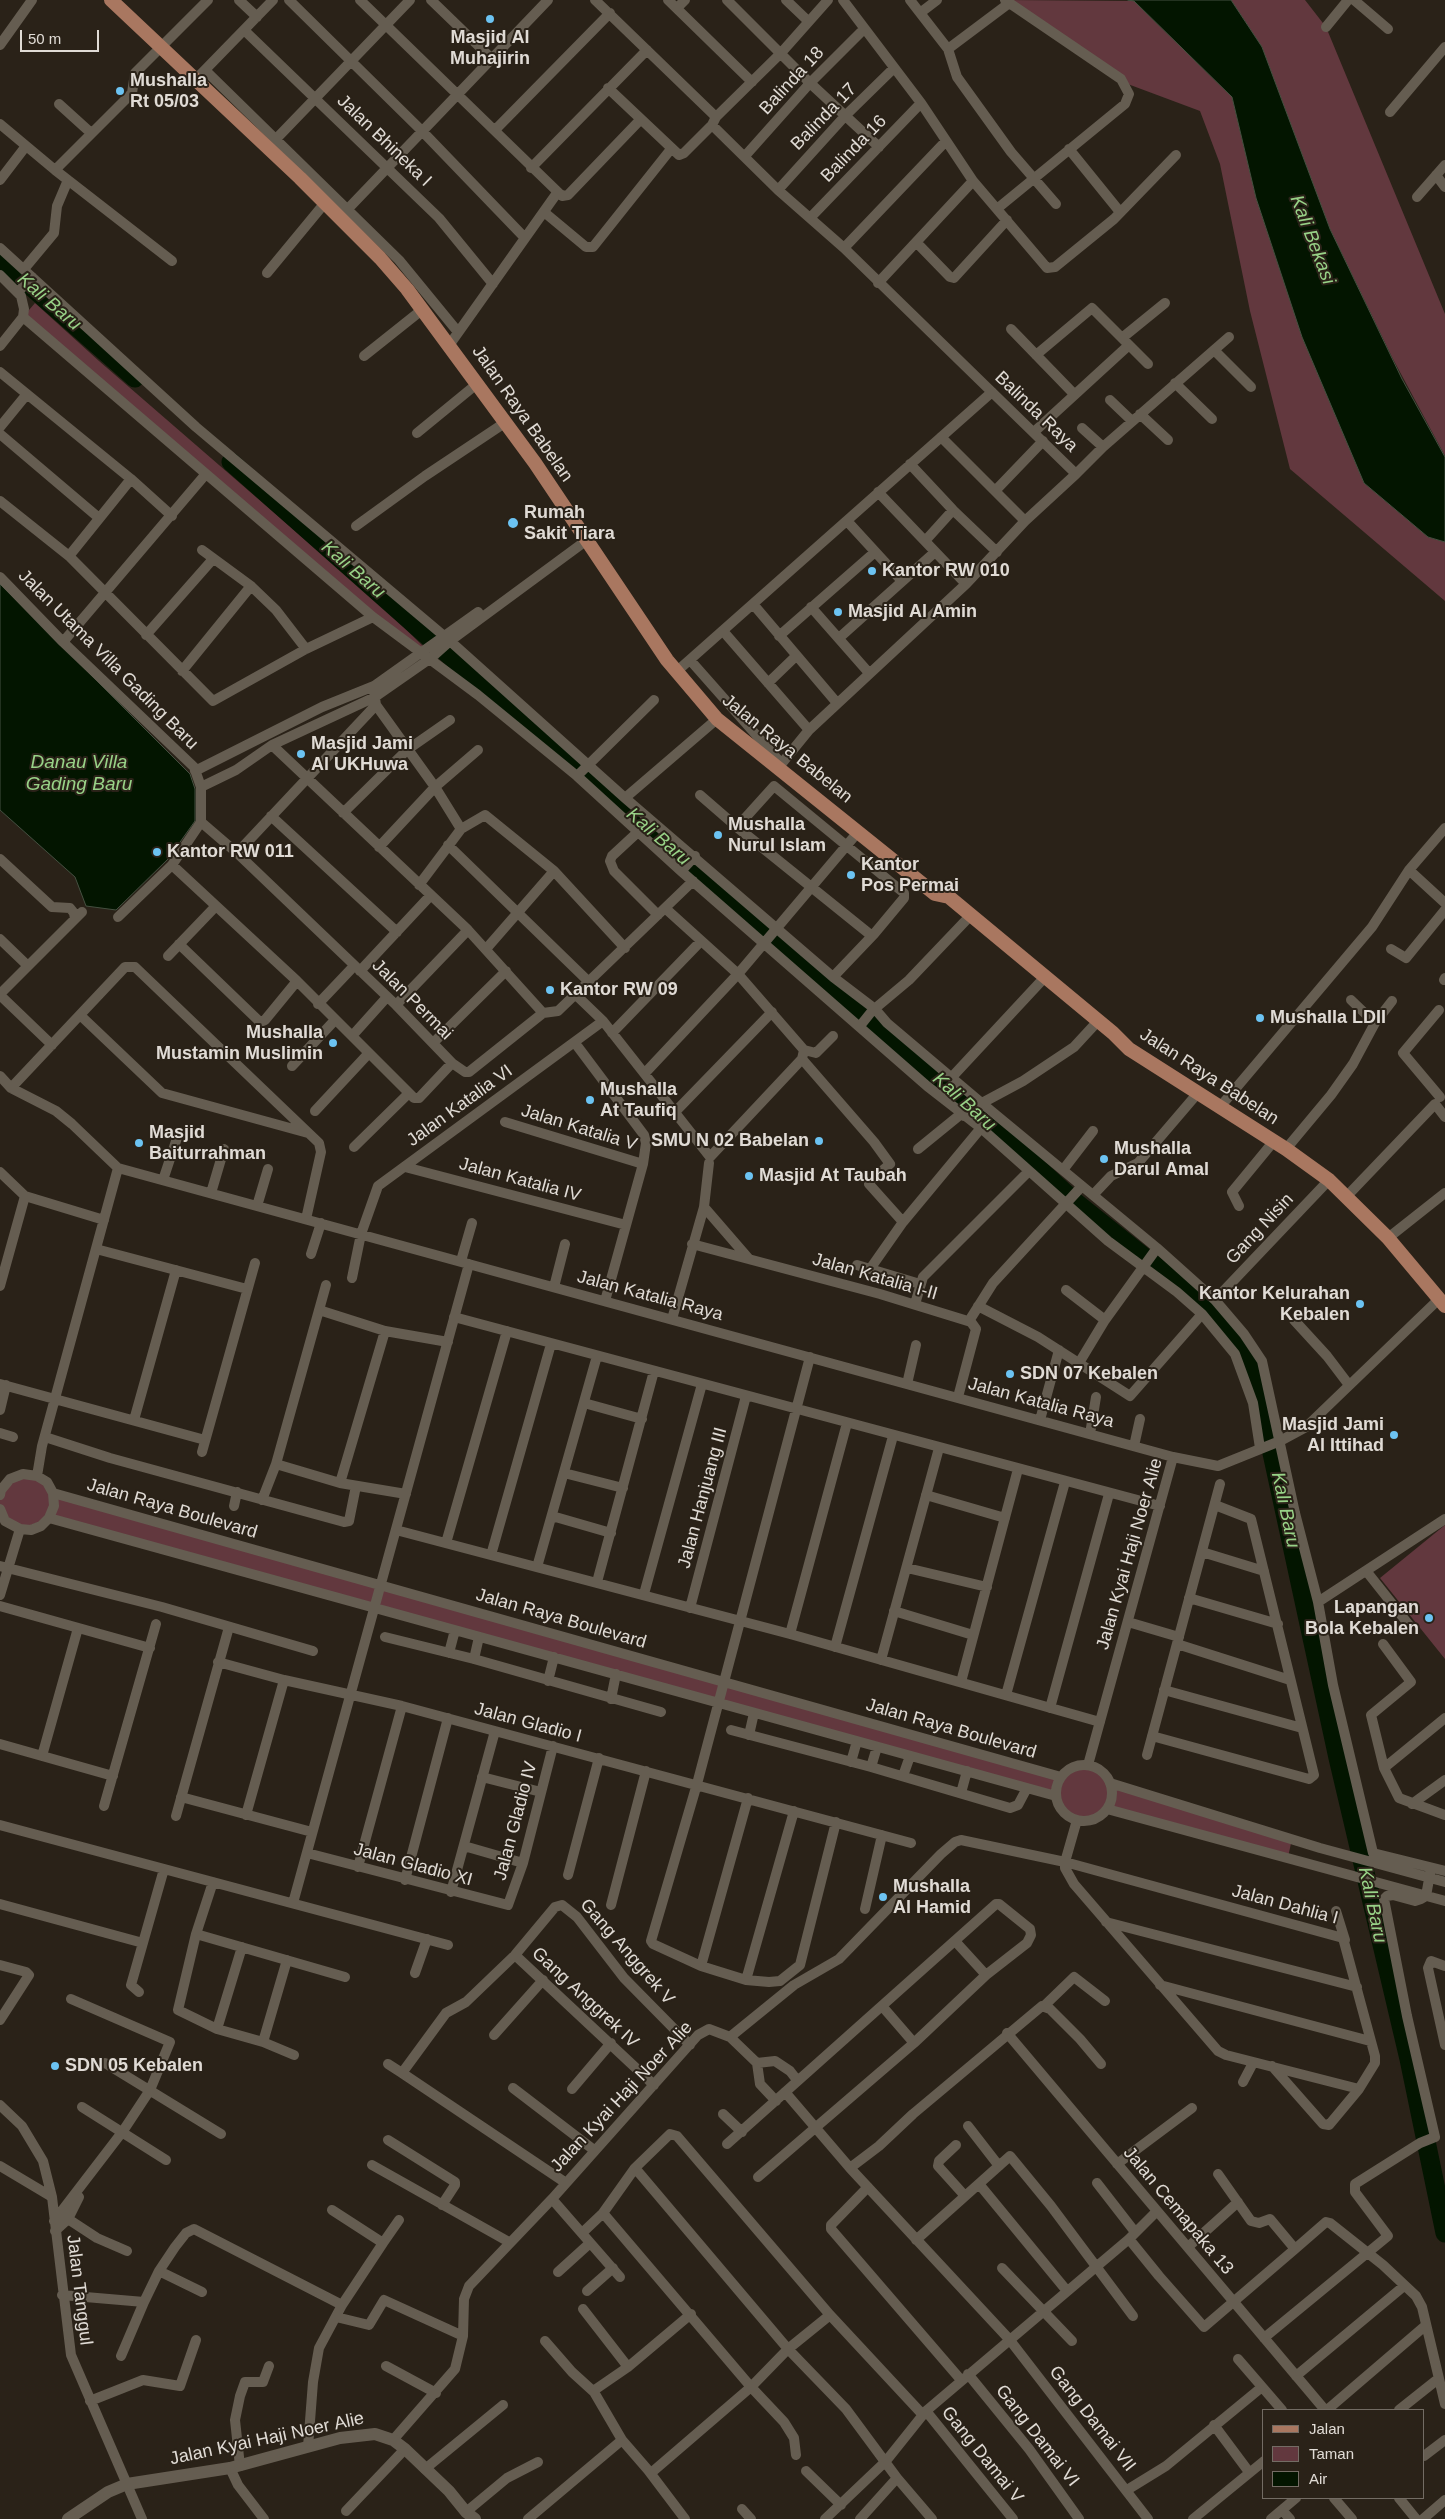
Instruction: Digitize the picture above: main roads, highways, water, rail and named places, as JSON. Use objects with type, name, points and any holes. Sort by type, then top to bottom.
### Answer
[{"type":"main road","name":"Jalan Raya Babelan","points":[[111,0],[324,204],[343,214],[450,344],[586,538],[676,672],[717,719],[779,765],[935,894],[949,897],[1113,1033],[1129,1049],[1197,1094],[1274,1141],[1329,1180],[1388,1238],[1442,1302]]},
{"type":"water","name":"Kali Bekasi","points":[[1128,0],[1231,0],[1262,47],[1330,229],[1402,379],[1445,457],[1445,542],[1428,537],[1364,483],[1302,337],[1256,198],[1232,97],[1134,1]]},
{"type":"water","name":"Danau Villa Gading Baru","points":[[0,584],[190,774],[195,789],[195,821],[168,859],[116,910],[86,906],[75,877],[0,810]]},
{"type":"waterway","name":"Kali Baru","points":[[0,259],[135,378]]},
{"type":"waterway","name":"Kali Baru","points":[[231,462],[590,780],[954,1091],[1075,1202],[1223,1320],[1246,1356],[1265,1421],[1338,1758],[1409,2059],[1445,2233]]},
{"type":"place","name":"Masjid Al Muhajirin","points":[[490,19]]},
{"type":"place","name":"Mushalla Rt 05/03","points":[[120,91]]},
{"type":"place","name":"Rumah Sakit Tiara","points":[[513,523]]},
{"type":"place","name":"Kantor RW 010","points":[[872,571]]},
{"type":"place","name":"Masjid Al Amin","points":[[838,612]]},
{"type":"place","name":"Masjid Jami Al UKHuwa","points":[[301,754]]},
{"type":"place","name":"Mushalla Nurul Islam","points":[[718,835]]},
{"type":"place","name":"Kantor RW 011","points":[[157,852]]},
{"type":"place","name":"Kantor Pos Permai","points":[[851,875]]},
{"type":"place","name":"Kantor RW 09","points":[[550,990]]},
{"type":"place","name":"Mushalla LDII","points":[[1260,1018]]},
{"type":"place","name":"Mushalla Mustamin Muslimin","points":[[333,1043]]},
{"type":"place","name":"Mushalla At Taufiq","points":[[590,1100]]},
{"type":"place","name":"SMU N 02 Babelan","points":[[819,1141]]},
{"type":"place","name":"Masjid Baiturrahman","points":[[139,1143]]},
{"type":"place","name":"Mushalla Darul Amal","points":[[1104,1159]]},
{"type":"place","name":"Masjid At Taubah","points":[[749,1176]]},
{"type":"place","name":"Kantor Kelurahan Kebalen","points":[[1360,1304]]},
{"type":"place","name":"SDN 07 Kebalen","points":[[1010,1374]]},
{"type":"place","name":"Masjid Jami Al Ittihad","points":[[1394,1435]]},
{"type":"place","name":"Lapangan Bola Kebalen","points":[[1429,1618]]},
{"type":"place","name":"Mushalla Al Hamid","points":[[883,1897]]},
{"type":"place","name":"SDN 05 Kebalen","points":[[55,2066]]}]
